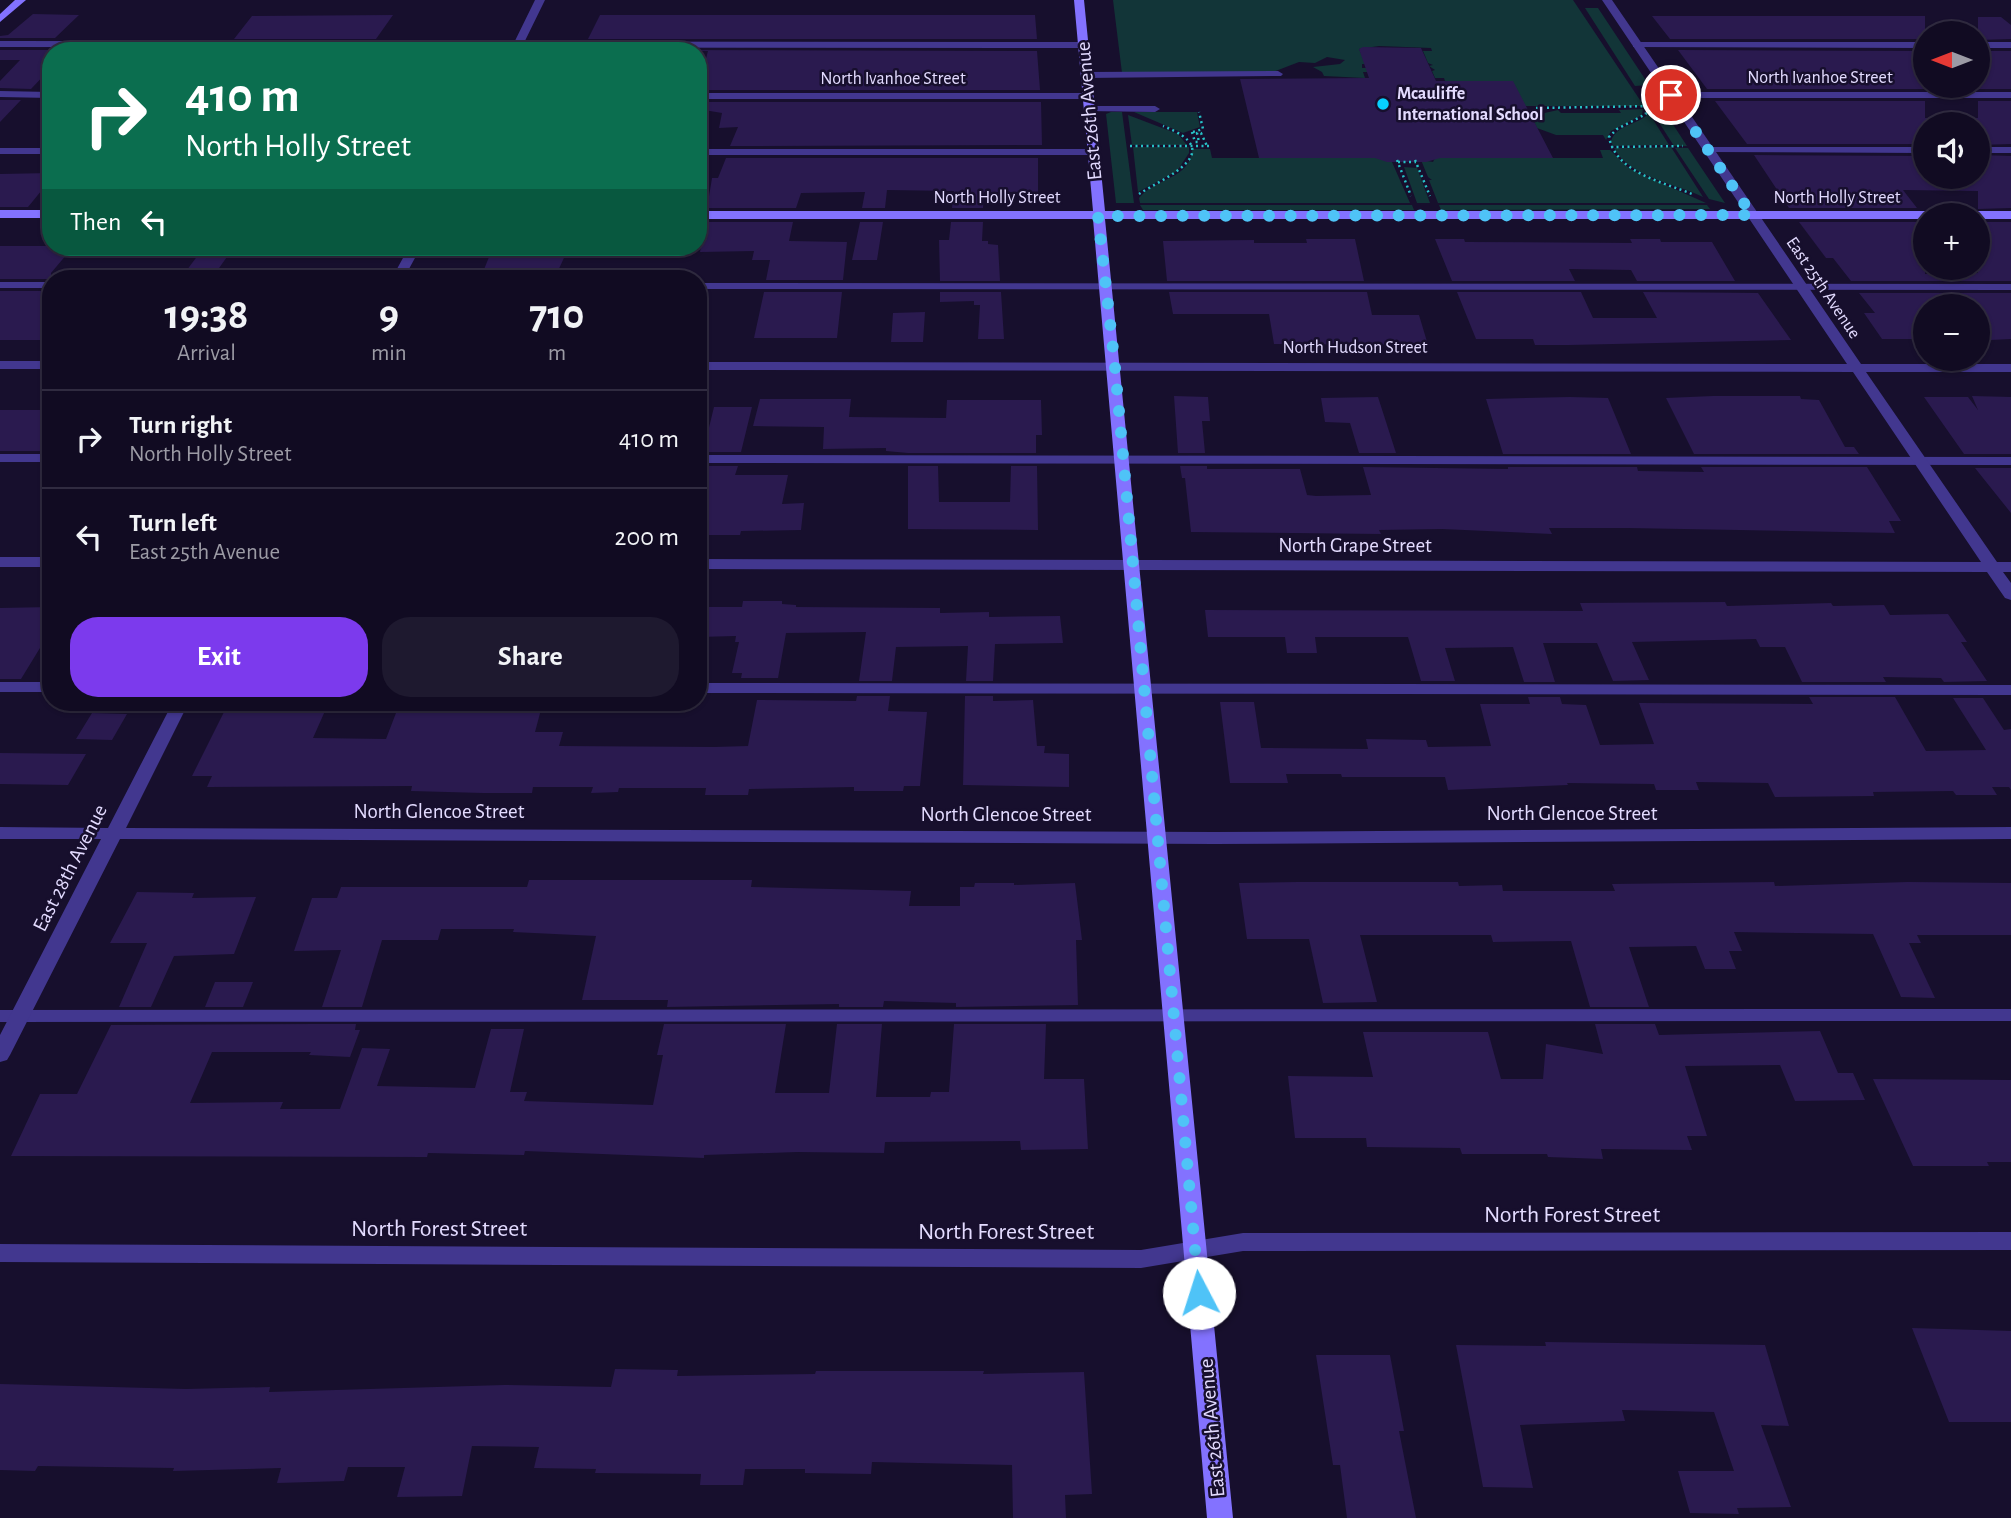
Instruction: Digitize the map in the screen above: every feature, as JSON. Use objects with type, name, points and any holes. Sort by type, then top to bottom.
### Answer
[{"type":"street","points":[[0,19],[21,0]]},
{"type":"street","points":[[519,42],[540,0]]},
{"type":"street","name":"East 26th Avenue","points":[[1079,0],[1220,1518]]},
{"type":"street","name":"East 25th Avenue","points":[[1607,0],[1636,44],[1667,100],[1708,150],[2011,595]]},
{"type":"street","points":[[0,94],[42,95]]},
{"type":"street","name":"North Ivanhoe Street","points":[[1667,100],[2011,95]]},
{"type":"street","name":"North Ivanhoe Street","points":[[707,96],[1088,96]]},
{"type":"street","points":[[0,214],[42,215]]},
{"type":"street","name":"North Holly Street","points":[[707,215],[1913,215]]},
{"type":"street","points":[[1990,215],[2011,215]]},
{"type":"street","points":[[0,365],[42,366]]},
{"type":"street","name":"North Hudson Street","points":[[707,366],[2011,368]]},
{"type":"street","points":[[0,562],[42,562]]},
{"type":"street","name":"North Grape Street","points":[[707,564],[2011,567]]},
{"type":"street","name":"East 28th Avenue","points":[[0,1055],[176,711]]},
{"type":"street","name":"North Glencoe Street","points":[[0,833],[1158,837],[2011,833]]},
{"type":"street","name":"North Forest Street","points":[[0,1253],[1141,1259],[1196,1252],[1243,1242],[2011,1241]]},
{"type":"lane","points":[[0,44],[42,44]]},
{"type":"lane","points":[[1636,44],[1913,45]]},
{"type":"lane","points":[[707,47],[1083,45]]},
{"type":"lane","points":[[1990,45],[2011,45]]},
{"type":"lane","points":[[1086,75],[1278,74]]},
{"type":"lane","points":[[1089,109],[1155,108]]},
{"type":"lane","points":[[1708,150],[1913,150]]},
{"type":"lane","points":[[1990,150],[2011,150]]},
{"type":"lane","points":[[0,151],[42,151]]},
{"type":"lane","points":[[707,152],[1092,152]]},
{"type":"lane","points":[[0,285],[42,285]]},
{"type":"lane","points":[[707,286],[2011,287]]},
{"type":"lane","points":[[0,458],[42,458]]},
{"type":"lane","points":[[707,458],[2011,461]]},
{"type":"lane","points":[[0,687],[42,687]]},
{"type":"lane","points":[[707,688],[2011,690]]},
{"type":"lane","points":[[0,1016],[2011,1015]]},
{"type":"path","points":[[1536,107],[1645,107],[1667,100]]},
{"type":"path","points":[[1645,107],[1647,112],[1643,117],[1611,134],[1608,141],[1617,156],[1637,171],[1697,196]]},
{"type":"path","points":[[1182,135],[1203,129],[1199,112]]},
{"type":"path","points":[[1130,146],[1208,146],[1203,143],[1201,133],[1197,133],[1199,142],[1195,142],[1192,132]]},
{"type":"path","points":[[1136,197],[1148,187],[1180,170],[1189,159],[1190,146]]},
{"type":"path","points":[[1611,146],[1689,146]]},
{"type":"path","points":[[1414,204],[1398,161],[1416,161],[1434,205]]},
{"type":"green space","points":[[1113,0],[1573,0],[1644,106],[1526,106],[1445,81],[1444,78],[1435,78],[1432,71],[1435,70],[1429,66],[1433,65],[1428,63],[1423,51],[1432,51],[1431,48],[1379,46],[1359,49],[1366,64],[1362,64],[1362,68],[1367,68],[1369,72],[1363,72],[1365,78],[1324,76],[1313,67],[1340,64],[1345,60],[1327,57],[1315,63],[1299,62],[1273,72],[1122,73]]},
{"type":"green space","points":[[1585,8],[1598,8],[1649,85],[1635,86]]},
{"type":"green space","points":[[1654,107],[1663,109],[1687,146],[1674,146],[1651,110]]},
{"type":"green space","points":[[1643,109],[1642,115],[1611,131],[1606,140],[1603,135],[1556,135],[1537,128],[1531,116],[1558,110],[1561,113],[1621,113],[1619,110]]},
{"type":"green space","points":[[1122,112],[1134,203],[1116,203],[1106,114]]},
{"type":"green space","points":[[1134,112],[1197,112],[1200,127],[1183,133]]},
{"type":"green space","points":[[1649,113],[1669,145],[1613,146],[1611,141],[1618,131]]},
{"type":"green space","points":[[1128,115],[1178,134],[1187,145],[1132,145]]},
{"type":"green space","points":[[1133,147],[1189,147],[1189,153],[1177,171],[1138,192]]},
{"type":"green space","points":[[1671,147],[1703,197],[1642,173],[1621,158],[1614,148]]},
{"type":"green space","points":[[1675,148],[1688,148],[1725,203],[1709,199]]},
{"type":"green space","points":[[1192,149],[1210,149],[1212,158],[1380,158],[1392,162],[1410,203],[1140,203],[1139,198],[1146,191],[1186,166]]},
{"type":"green space","points":[[1600,150],[1610,150],[1630,169],[1706,203],[1438,203],[1429,180],[1432,180],[1421,160],[1433,162],[1435,158],[1603,158]]},
{"type":"green space","points":[[1404,167],[1417,168],[1430,203],[1417,203]]},
{"type":"green space","points":[[1140,205],[1412,205],[1414,210],[1143,210]]},
{"type":"green space","points":[[1439,205],[1707,205],[1710,209],[1441,210]]},
{"type":"building","points":[[33,14],[79,15],[55,38],[0,38],[8,35]]},
{"type":"building","points":[[393,15],[376,39],[234,39],[252,16]]},
{"type":"building","points":[[600,15],[1035,15],[1037,39],[588,39]]},
{"type":"building","points":[[1652,16],[1925,16],[1925,21],[1913,21],[1913,39],[1670,39]]},
{"type":"building","points":[[1978,17],[2001,17],[2011,25],[2011,39],[1990,40],[1990,21],[1978,21]]},
{"type":"building","points":[[1421,48],[1436,81],[1513,81],[1553,158],[1440,158],[1426,162],[1387,162],[1375,158],[1259,158],[1240,79],[1369,78],[1359,49]]},
{"type":"building","points":[[0,50],[42,50],[42,77],[31,89],[0,88],[0,81],[20,60],[0,60]]},
{"type":"building","points":[[1678,50],[1913,51],[1913,89],[1707,89]]},
{"type":"building","points":[[708,51],[1037,51],[1040,90],[707,90]]},
{"type":"building","points":[[1990,51],[2011,51],[2011,89],[1990,89]]},
{"type":"building","points":[[0,100],[21,100],[0,122]]},
{"type":"building","points":[[1715,101],[1925,101],[1925,112],[1913,112],[1913,144],[1747,144]]},
{"type":"building","points":[[1978,101],[2011,101],[2011,144],[1990,145],[1990,112],[1978,112]]},
{"type":"building","points":[[707,102],[1041,102],[1042,145],[730,146],[738,127],[719,128],[722,113],[707,110]]},
{"type":"building","points":[[1754,155],[1913,156],[1913,189],[1990,189],[1990,155],[2011,156],[2011,208],[1990,209],[1990,203],[1978,203],[1978,191],[1903,190],[1913,203],[1913,208],[1789,208]]},
{"type":"building","points":[[726,158],[1038,158],[1038,192],[984,192],[983,208],[952,208],[954,191],[887,190],[885,208],[862,208],[865,192],[801,193],[796,208],[707,208],[712,178],[718,178]]},
{"type":"building","points":[[42,173],[42,190],[28,207],[0,207],[0,174]]},
{"type":"building","points":[[707,222],[793,222],[789,241],[847,242],[843,280],[766,280],[770,260],[752,260],[754,251],[707,252]]},
{"type":"building","points":[[860,222],[883,222],[877,260],[852,260]]},
{"type":"building","points":[[951,222],[983,222],[982,241],[998,245],[1000,281],[940,281],[939,240],[949,240]]},
{"type":"building","points":[[1799,222],[1913,222],[1913,280],[1990,280],[1990,222],[2011,222],[2011,281],[1851,281],[1833,258],[1826,258]]},
{"type":"building","points":[[1306,239],[1355,239],[1364,281],[1167,281],[1163,241],[1254,240],[1254,243],[1307,243]]},
{"type":"building","points":[[1435,239],[1464,239],[1465,242],[1632,243],[1630,239],[1660,239],[1661,242],[1712,242],[1735,281],[1637,281],[1631,270],[1569,269],[1575,281],[1452,281]]},
{"type":"building","points":[[0,246],[42,246],[42,256],[65,256],[54,270],[42,270],[42,279],[0,279]]},
{"type":"building","points":[[197,256],[228,256],[218,270],[187,270]]},
{"type":"building","points":[[489,256],[565,256],[558,270],[484,270]]},
{"type":"building","points":[[0,291],[42,291],[42,340],[0,340]]},
{"type":"building","points":[[764,292],[842,292],[837,338],[754,338]]},
{"type":"building","points":[[940,292],[1001,292],[1004,339],[978,339],[980,305],[974,305],[974,301],[940,302]]},
{"type":"building","points":[[1169,292],[1367,292],[1372,315],[1419,315],[1428,345],[1274,344],[1269,314],[1173,314]]},
{"type":"building","points":[[1457,292],[1581,292],[1593,318],[1657,318],[1643,292],[1758,293],[1791,340],[1535,345],[1533,339],[1476,339]]},
{"type":"building","points":[[1859,293],[2011,293],[2011,339],[1990,340],[1990,294],[1913,294],[1913,339],[1882,339],[1864,313],[1875,313]]},
{"type":"building","points":[[925,312],[923,342],[891,342],[893,313]]},
{"type":"building","points":[[1174,396],[1208,397],[1210,421],[1202,421],[1205,453],[1178,453]]},
{"type":"building","points":[[1800,396],[1801,399],[1819,400],[1845,447],[1854,447],[1859,454],[1694,454],[1666,398]]},
{"type":"building","points":[[1972,396],[2011,397],[2011,454],[1964,454],[1924,397],[1968,397],[1978,410]]},
{"type":"building","points":[[1378,397],[1396,453],[1359,453],[1350,423],[1325,422],[1321,398]]},
{"type":"building","points":[[1608,398],[1631,454],[1503,454],[1486,399]]},
{"type":"building","points":[[760,399],[851,399],[849,417],[946,418],[947,400],[1041,400],[1042,435],[1036,435],[1036,453],[908,453],[886,451],[886,448],[823,449],[824,427],[753,426]]},
{"type":"building","points":[[714,407],[752,407],[741,452],[707,452],[707,436]]},
{"type":"building","points":[[0,410],[42,410],[42,451],[0,451]]},
{"type":"building","points":[[707,466],[738,466],[735,475],[788,475],[782,504],[804,503],[801,530],[741,531],[740,535],[707,535]]},
{"type":"building","points":[[908,466],[938,466],[939,502],[1010,502],[1011,466],[1037,466],[1038,530],[908,529]]},
{"type":"building","points":[[1180,466],[1207,466],[1207,469],[1300,469],[1307,495],[1316,496],[1371,495],[1363,467],[1637,467],[1638,471],[1704,472],[1701,467],[1867,467],[1901,521],[1889,521],[1895,533],[1628,528],[1549,528],[1552,534],[1442,529],[1379,530],[1381,534],[1191,532],[1185,478],[1182,478]]},
{"type":"building","points":[[1975,468],[2011,468],[2011,513]]},
{"type":"building","points":[[743,601],[782,601],[782,604],[796,607],[940,608],[940,613],[989,612],[989,617],[1060,616],[1063,643],[995,644],[993,681],[966,681],[968,646],[896,647],[892,681],[859,681],[866,632],[786,633],[778,678],[741,678],[742,673],[732,673],[739,642],[735,642],[736,636],[707,637],[707,607],[742,607]]},
{"type":"building","points":[[1725,602],[1727,606],[1831,603],[1833,606],[1884,605],[1890,615],[1948,614],[1967,642],[1961,642],[1987,681],[1944,682],[1941,678],[1883,677],[1886,682],[1802,682],[1785,647],[1760,647],[1756,639],[1632,642],[1649,680],[1613,681],[1597,643],[1543,643],[1555,682],[1524,682],[1513,647],[1445,648],[1455,681],[1421,681],[1408,637],[1315,637],[1317,653],[1287,653],[1285,637],[1208,637],[1205,610],[1583,611],[1580,603]]},
{"type":"building","points":[[42,607],[42,645],[21,679],[0,679],[0,608]]},
{"type":"building","points":[[857,696],[890,696],[888,711],[927,712],[920,786],[904,786],[903,791],[854,791],[854,787],[749,789],[748,795],[705,795],[706,788],[619,788],[618,792],[591,793],[593,787],[533,787],[532,793],[483,793],[411,791],[412,786],[207,787],[212,776],[192,776],[224,711],[325,711],[313,738],[386,739],[396,713],[541,711],[535,732],[563,732],[559,746],[714,747],[748,746],[757,700],[856,701]]},
{"type":"building","points":[[965,696],[993,696],[993,701],[1033,700],[1037,746],[1045,746],[1044,753],[1069,754],[1069,787],[963,785]]},
{"type":"building","points":[[1528,697],[1560,697],[1562,704],[1586,705],[1600,745],[1654,744],[1639,703],[1813,704],[1809,697],[1895,697],[1926,751],[1986,750],[1953,698],[1983,698],[2004,730],[2011,729],[2011,790],[2009,787],[1992,787],[1997,795],[1956,795],[1953,791],[1873,792],[1874,796],[1775,797],[1768,783],[1696,782],[1699,790],[1656,790],[1654,784],[1567,783],[1568,785],[1448,790],[1445,777],[1342,777],[1341,774],[1286,774],[1288,783],[1230,783],[1220,702],[1254,702],[1261,748],[1368,749],[1366,739],[1426,740],[1428,747],[1491,746],[1480,704],[1530,704]]},
{"type":"building","points":[[92,713],[127,714],[112,740],[76,739]]},
{"type":"building","points":[[0,753],[86,754],[68,785],[0,784]]},
{"type":"building","points":[[529,880],[752,880],[751,887],[911,891],[909,906],[960,906],[960,887],[974,887],[975,883],[1075,883],[1082,940],[1076,940],[1078,1005],[956,1007],[956,1003],[884,1001],[883,1007],[839,1007],[839,1004],[667,1007],[668,1000],[582,1000],[596,936],[513,932],[514,929],[441,929],[438,940],[382,940],[362,1007],[322,1007],[341,950],[294,951],[312,898],[337,898],[341,887],[527,887]]},
{"type":"building","points":[[1458,882],[1459,886],[1502,885],[1503,891],[1615,891],[1612,884],[1774,882],[1775,886],[1908,882],[2011,883],[2011,935],[1917,935],[1921,943],[1909,943],[1935,998],[1901,997],[1873,934],[1734,932],[1742,951],[1729,951],[1736,969],[1705,969],[1696,946],[1629,947],[1649,1007],[1590,1007],[1571,941],[1493,942],[1491,935],[1360,935],[1377,1002],[1323,1003],[1309,939],[1247,939],[1239,883]]},
{"type":"building","points":[[137,892],[194,893],[192,898],[256,897],[234,954],[174,956],[151,1007],[119,1007],[147,943],[110,943]]},
{"type":"building","points":[[215,982],[253,982],[243,1007],[205,1007]]},
{"type":"building","points":[[356,1024],[355,1030],[360,1030],[350,1057],[309,1055],[311,1052],[212,1052],[190,1103],[283,1102],[280,1109],[340,1109],[362,1048],[390,1049],[377,1086],[475,1088],[491,1029],[524,1029],[510,1092],[527,1092],[524,1101],[653,1105],[663,1055],[657,1055],[664,1024],[786,1024],[775,1093],[829,1093],[837,1024],[882,1024],[876,1097],[930,1097],[931,1092],[949,1092],[954,1024],[1046,1024],[1044,1079],[1084,1079],[1088,1149],[1021,1150],[1020,1141],[885,1142],[884,1153],[797,1152],[704,1155],[704,1158],[525,1151],[524,1155],[428,1153],[427,1157],[11,1156],[40,1094],[77,1094],[111,1025]]},
{"type":"building","points":[[1595,1024],[1655,1024],[1659,1035],[1820,1031],[1838,1073],[1853,1073],[1865,1100],[1795,1101],[1780,1065],[1685,1066],[1707,1136],[1687,1136],[1692,1150],[1601,1149],[1603,1159],[1548,1157],[1547,1154],[1462,1154],[1460,1148],[1367,1147],[1366,1138],[1295,1138],[1288,1076],[1373,1077],[1363,1032],[1488,1032],[1501,1079],[1543,1079],[1546,1044],[1603,1054]]},
{"type":"building","points":[[1873,1079],[2011,1080],[2011,1162],[1987,1162],[1989,1166],[1913,1166]]},
{"type":"building","points":[[1912,1328],[2011,1331],[2011,1422],[1949,1422]]},
{"type":"building","points":[[1545,1342],[1765,1345],[1789,1426],[1761,1425],[1791,1507],[1737,1508],[1739,1514],[1690,1513],[1678,1471],[1734,1471],[1714,1412],[1622,1410],[1625,1421],[1520,1425],[1533,1488],[1483,1487],[1456,1345],[1546,1346]]},
{"type":"building","points":[[1316,1355],[1390,1355],[1404,1431],[1399,1431],[1416,1518],[1347,1518],[1340,1465],[1333,1465]]},
{"type":"building","points":[[615,1369],[678,1370],[677,1376],[815,1374],[816,1371],[984,1371],[983,1374],[1084,1372],[1092,1494],[1065,1495],[1066,1518],[1013,1518],[1012,1465],[872,1462],[871,1474],[805,1473],[805,1469],[745,1469],[743,1485],[700,1485],[701,1474],[595,1473],[596,1469],[534,1468],[539,1447],[472,1446],[462,1496],[397,1497],[405,1467],[348,1467],[344,1481],[277,1483],[281,1468],[173,1471],[174,1468],[38,1466],[35,1471],[0,1470],[0,1384],[186,1389],[270,1387],[269,1392],[504,1385],[611,1387]]},
{"type":"place","name":"Mcauliffe International School","points":[[1383,104]]},
{"type":"route","points":[[1199,1293],[1115,367],[1098,216],[1752,215],[1671,95]]}]
